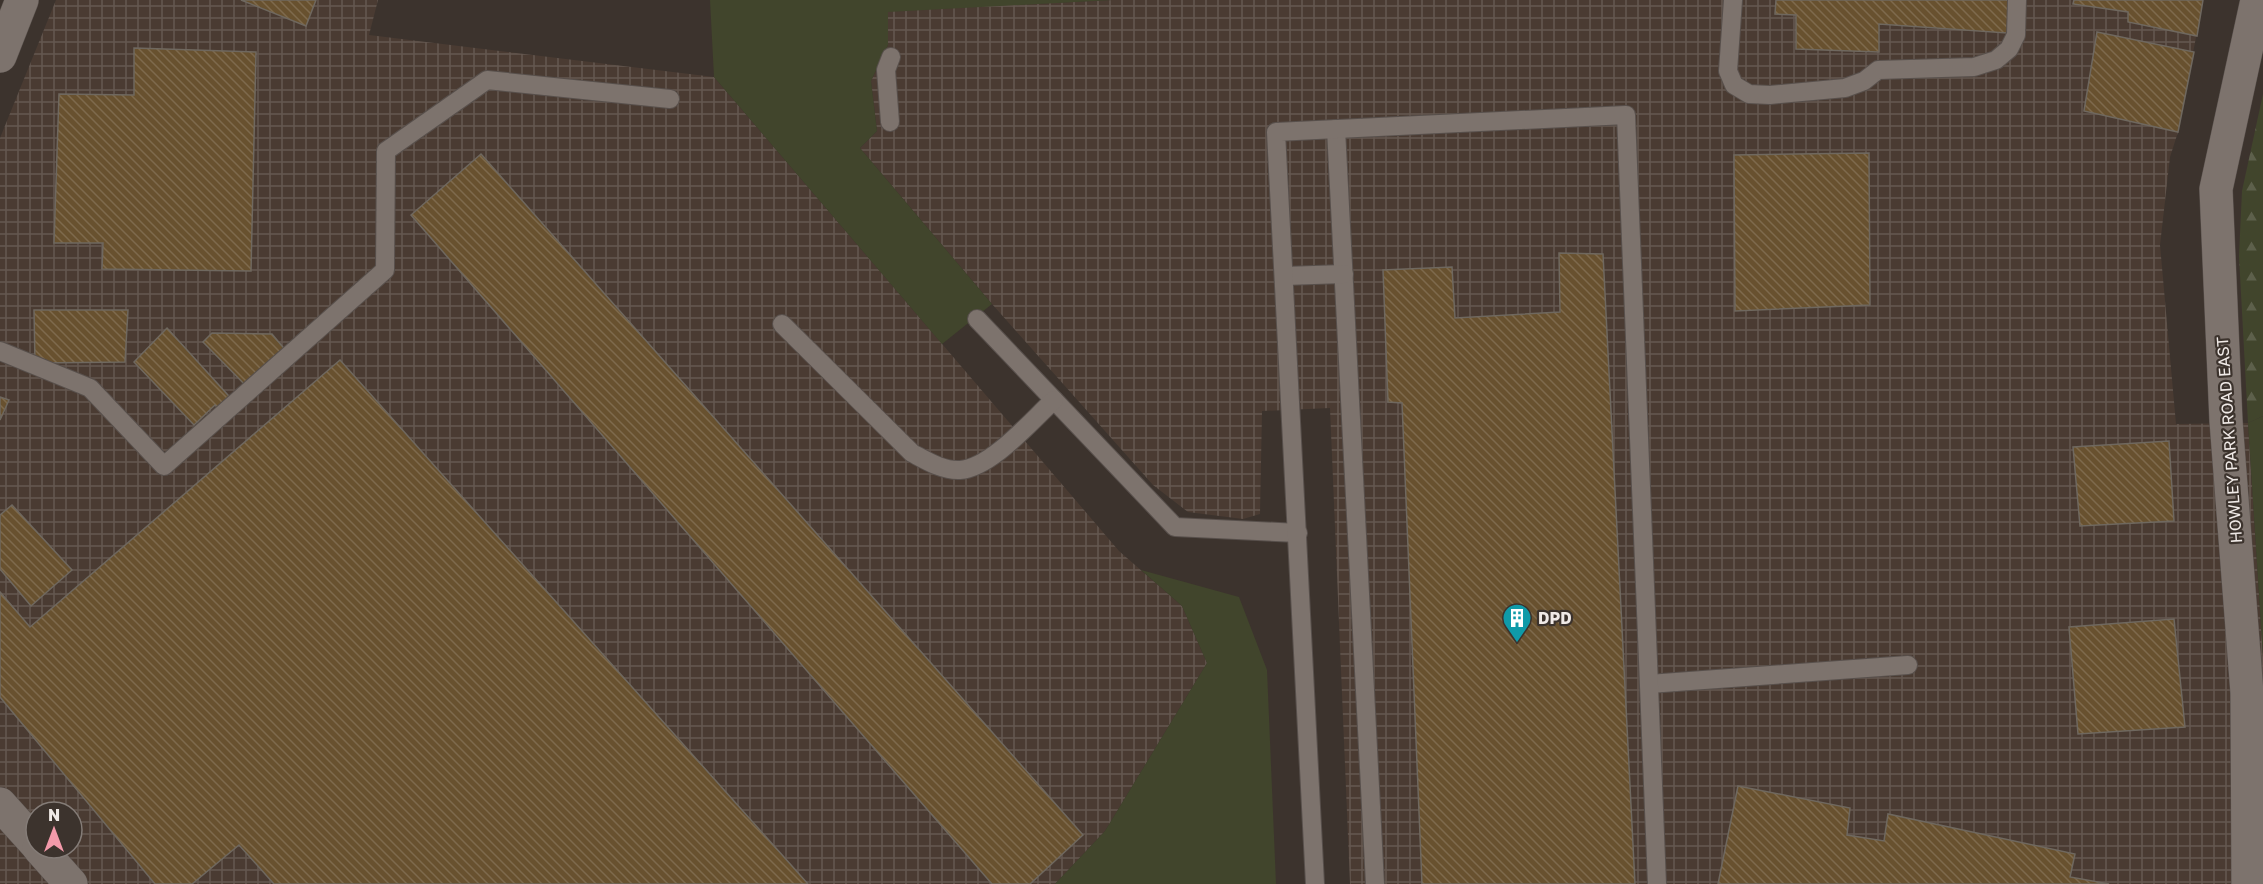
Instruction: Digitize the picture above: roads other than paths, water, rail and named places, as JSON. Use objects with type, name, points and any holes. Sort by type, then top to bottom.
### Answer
[{"type":"street","points":[[0,56],[22,0]]},
{"type":"street","name":"HOWLEY PARK ROAD EAST","points":[[2248,884],[2247,693],[2226,421],[2216,189],[2257,0]]},
{"type":"street","points":[[0,804],[24,831]]},
{"type":"street","points":[[50,860],[71,884]]},
{"type":"lane","points":[[1732,0],[1728,71],[1734,85],[1749,94],[1770,95],[1845,88],[1864,81],[1878,70],[1974,67],[1996,60],[2009,50],[2016,34],[2017,0]]},
{"type":"lane","points":[[890,122],[886,70],[891,57]]},
{"type":"lane","points":[[0,351],[90,388],[164,466],[385,270],[386,151],[487,80],[670,99]]},
{"type":"lane","points":[[1315,884],[1276,132],[1626,115],[1657,884]]},
{"type":"lane","points":[[1336,129],[1375,884]]},
{"type":"lane","points":[[1284,276],[1344,274]]},
{"type":"lane","points":[[977,319],[1174,527],[1298,533]]},
{"type":"lane","points":[[782,324],[912,453],[936,466],[960,470],[986,462],[1054,400]]},
{"type":"lane","points":[[1649,684],[1908,665]]},
{"type":"place","name":"DPD","points":[[1517,644]]}]
